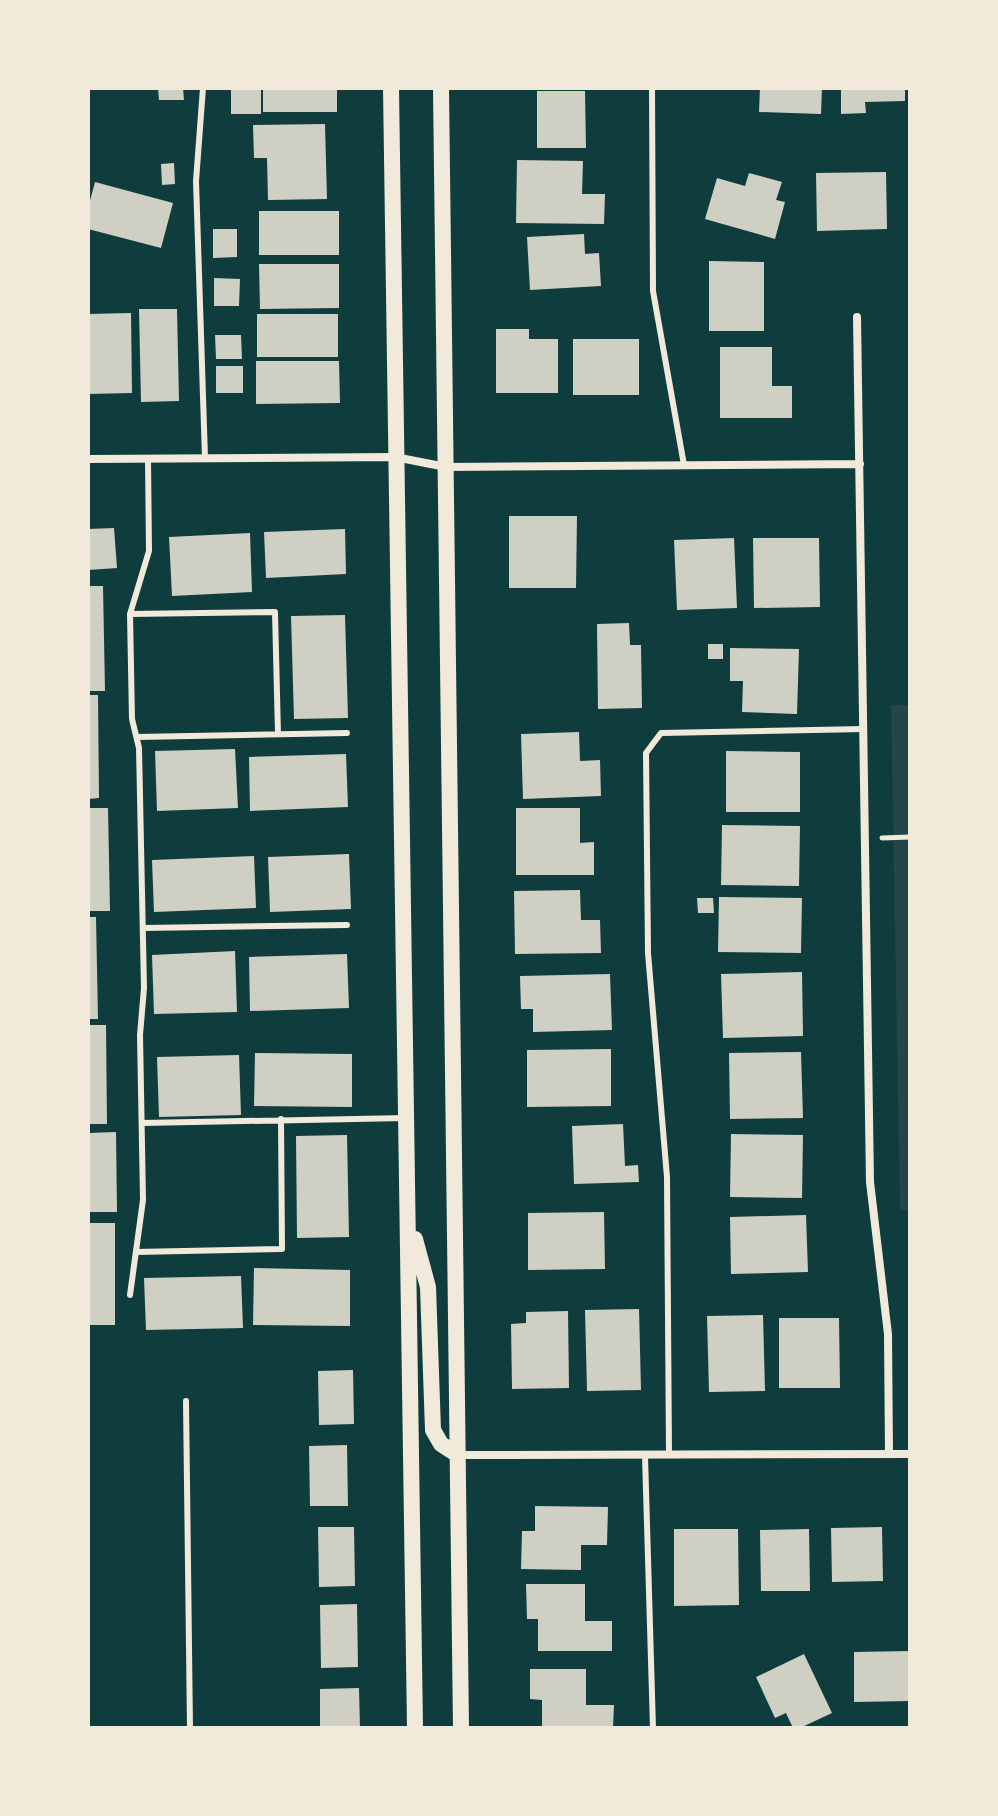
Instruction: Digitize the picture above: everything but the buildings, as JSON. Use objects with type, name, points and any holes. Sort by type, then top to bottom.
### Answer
[{"type":"main road","points":[[391,88],[415,1728]]},
{"type":"main road","points":[[441,88],[461,1728]]},
{"type":"main road","points":[[409,1218],[428,1287],[433,1430],[441,1444],[458,1455]]},
{"type":"street","points":[[857,317],[870,1182],[888,1334],[889,1454]]},
{"type":"street","points":[[88,459],[395,457],[446,467],[860,464]]},
{"type":"street","points":[[458,1455],[910,1454]]},
{"type":"lane","points":[[203,88],[196,181],[205,458]]},
{"type":"lane","points":[[652,88],[653,291],[684,465]]},
{"type":"lane","points":[[130,1295],[143,1200],[143,928],[130,614],[149,551],[148,459]]},
{"type":"lane","points":[[130,614],[275,612],[278,734]]},
{"type":"lane","points":[[669,1455],[667,1177],[648,953],[646,753],[661,733],[864,729]]},
{"type":"lane","points":[[137,737],[347,733]]},
{"type":"lane","points":[[143,928],[347,925]]},
{"type":"lane","points":[[142,1123],[407,1117]]},
{"type":"lane","points":[[136,1252],[282,1249],[281,1119]]},
{"type":"lane","points":[[186,1401],[190,1728]]},
{"type":"lane","points":[[645,1456],[653,1728]]},
{"type":"path","points":[[882,838],[910,837]]},
{"type":"shaded area","points":[[891,705],[910,705],[910,1210],[900,1210]]}]
